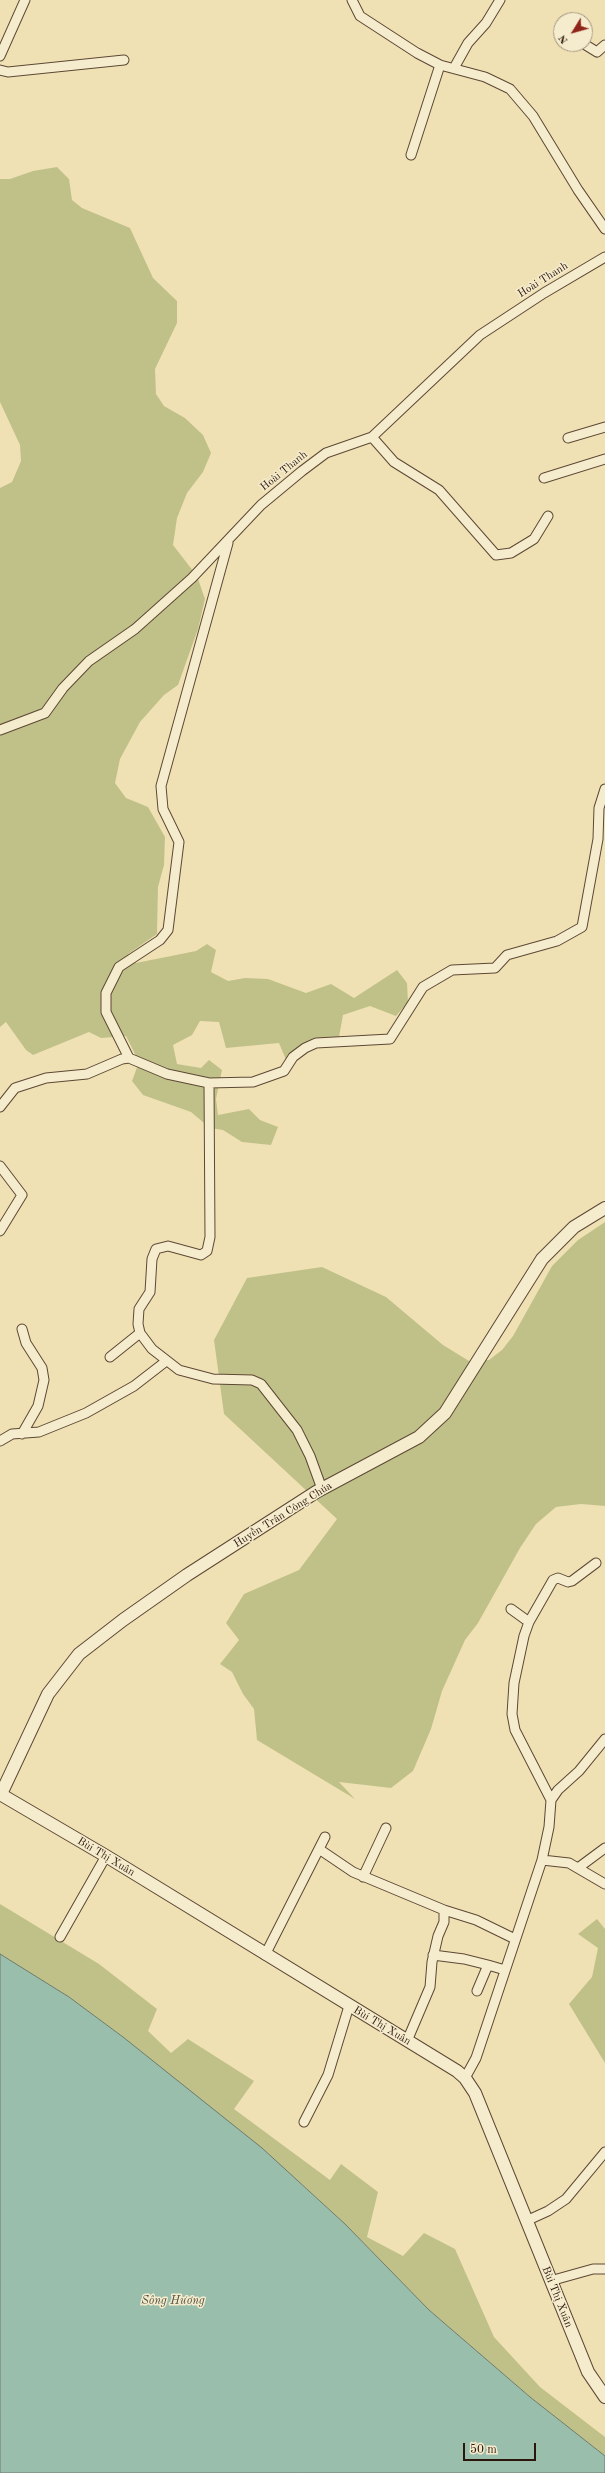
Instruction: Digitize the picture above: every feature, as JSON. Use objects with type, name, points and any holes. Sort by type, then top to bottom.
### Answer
[{"type":"street","points":[[0,56],[25,0]]},
{"type":"street","points":[[352,0],[360,16],[417,54],[440,65],[485,77],[510,89],[533,116],[578,190],[605,229]]},
{"type":"street","points":[[454,68],[468,43],[486,23],[500,0]]},
{"type":"street","points":[[593,50],[597,52],[605,45]]},
{"type":"street","points":[[0,70],[8,72],[124,60]]},
{"type":"street","points":[[411,155],[440,65]]},
{"type":"street","name":"Hoài Thanh","points":[[0,730],[45,713],[63,688],[88,661],[135,629],[228,542],[233,533],[261,505],[326,453],[372,436],[480,335],[544,293],[605,257]]},
{"type":"street","points":[[568,438],[605,431]]},
{"type":"street","points":[[372,436],[394,462],[439,490],[496,555],[511,553],[534,539],[548,516]]},
{"type":"street","points":[[544,478],[605,459]]},
{"type":"street","points":[[129,1058],[106,1012],[106,993],[118,968],[160,940],[168,930],[179,842],[163,809],[161,786],[228,542]]},
{"type":"street","points":[[0,1107],[15,1088],[46,1078],[87,1074],[115,1061],[129,1058],[167,1074],[209,1083],[253,1082],[284,1071],[293,1057],[305,1048],[316,1043],[390,1039],[423,987],[452,970],[495,968],[507,955],[557,941],[582,927],[601,827],[599,808],[605,790]]},
{"type":"street","points":[[209,1083],[210,1237],[207,1251],[201,1255],[168,1246],[156,1249],[152,1259],[150,1292],[139,1309],[138,1324],[140,1333],[152,1349],[165,1362],[179,1370],[195,1376],[249,1379],[261,1384],[304,1444],[322,1489]]},
{"type":"street","points":[[0,1166],[22,1195],[0,1231]]},
{"type":"street","name":"Huyền Trân Công Chúa","points":[[1,1794],[48,1694],[79,1654],[122,1620],[187,1575],[322,1489],[419,1436],[445,1413],[542,1260],[574,1227],[605,1208]]},
{"type":"street","points":[[22,1329],[26,1343],[42,1368],[44,1380],[38,1406],[22,1434]]},
{"type":"street","points":[[110,1357],[140,1333]]},
{"type":"street","points":[[0,1441],[12,1434],[40,1432],[86,1413],[134,1386],[165,1362]]},
{"type":"street","points":[[465,2078],[476,2058],[542,1860],[549,1827],[550,1800],[515,1730],[512,1714],[511,1702],[529,1622],[553,1580],[558,1578],[568,1582],[572,1581],[596,1562]]},
{"type":"street","points":[[511,1609],[529,1622]]},
{"type":"street","points":[[550,1800],[579,1771],[605,1739]]},
{"type":"street","name":"Bùi Thị Xuân","points":[[1,1794],[106,1856],[465,2078],[475,2093],[588,2372],[605,2397]]},
{"type":"street","points":[[363,1877],[386,1828]]},
{"type":"street","points":[[265,1955],[325,1838]]},
{"type":"street","points":[[578,1868],[605,1848]]},
{"type":"street","points":[[319,1849],[363,1877],[444,1910],[476,1920],[515,1939]]},
{"type":"street","points":[[60,1937],[106,1856]]},
{"type":"street","points":[[542,1860],[569,1863],[605,1884]]},
{"type":"street","points":[[407,2041],[430,1987],[433,1955],[444,1922],[444,1910]]},
{"type":"street","points":[[433,1955],[464,1958],[505,1970]]},
{"type":"street","points":[[477,1991],[488,1965]]},
{"type":"street","points":[[304,2122],[333,2062],[349,2006]]},
{"type":"street","points":[[526,2220],[548,2211],[566,2199],[604,2155]]},
{"type":"street","points":[[550,2281],[593,2269],[605,2269]]},
{"type":"green space","points":[[57,167],[69,179],[72,200],[82,208],[130,228],[153,278],[177,301],[177,323],[155,369],[156,394],[164,406],[185,418],[203,435],[211,453],[203,472],[187,493],[177,518],[173,545],[197,576],[205,599],[198,629],[178,685],[164,695],[140,722],[120,759],[115,783],[126,798],[148,807],[165,837],[164,865],[158,887],[157,934],[128,954],[136,963],[196,951],[207,944],[216,950],[211,972],[228,981],[245,978],[268,979],[306,993],[331,984],[354,998],[397,970],[407,983],[408,1002],[396,1016],[370,1006],[343,1015],[339,1037],[313,1038],[289,1067],[279,1043],[226,1048],[219,1022],[200,1021],[192,1035],[173,1045],[177,1064],[201,1068],[209,1060],[222,1070],[216,1099],[218,1115],[249,1109],[260,1120],[278,1127],[271,1145],[242,1142],[223,1130],[210,1128],[191,1112],[143,1095],[132,1081],[139,1062],[126,1036],[101,1038],[89,1032],[33,1055],[26,1050],[6,1022],[0,1027],[0,488],[12,482],[21,461],[20,445],[0,402],[0,179],[10,179],[33,171]]},
{"type":"green space","points":[[605,1222],[605,1506],[581,1504],[556,1507],[536,1524],[520,1548],[478,1623],[465,1640],[442,1691],[431,1729],[413,1771],[391,1788],[339,1782],[355,1799],[257,1740],[254,1709],[243,1694],[232,1672],[220,1664],[239,1640],[226,1623],[244,1594],[299,1570],[337,1519],[224,1414],[214,1340],[247,1278],[322,1267],[386,1297],[443,1345],[469,1361],[489,1360],[502,1350],[513,1336],[552,1266],[578,1240]]},
{"type":"green space","points":[[0,1904],[99,1964],[157,2009],[148,2031],[171,2053],[188,2039],[254,2081],[234,2109],[330,2180],[341,2164],[378,2192],[367,2237],[403,2256],[424,2233],[455,2249],[494,2337],[540,2387],[605,2437],[605,2456],[530,2397],[429,2310],[345,2224],[305,2187],[123,2037],[69,1997],[0,1954]]},
{"type":"green space","points":[[597,1919],[605,1929],[605,2063],[569,2004],[592,1977],[598,1948],[578,1934]]},
{"type":"water","name":"Sông Hương","points":[[0,1954],[69,1997],[123,2037],[262,2148],[345,2224],[429,2310],[530,2397],[605,2456],[605,2473],[0,2473]]}]
